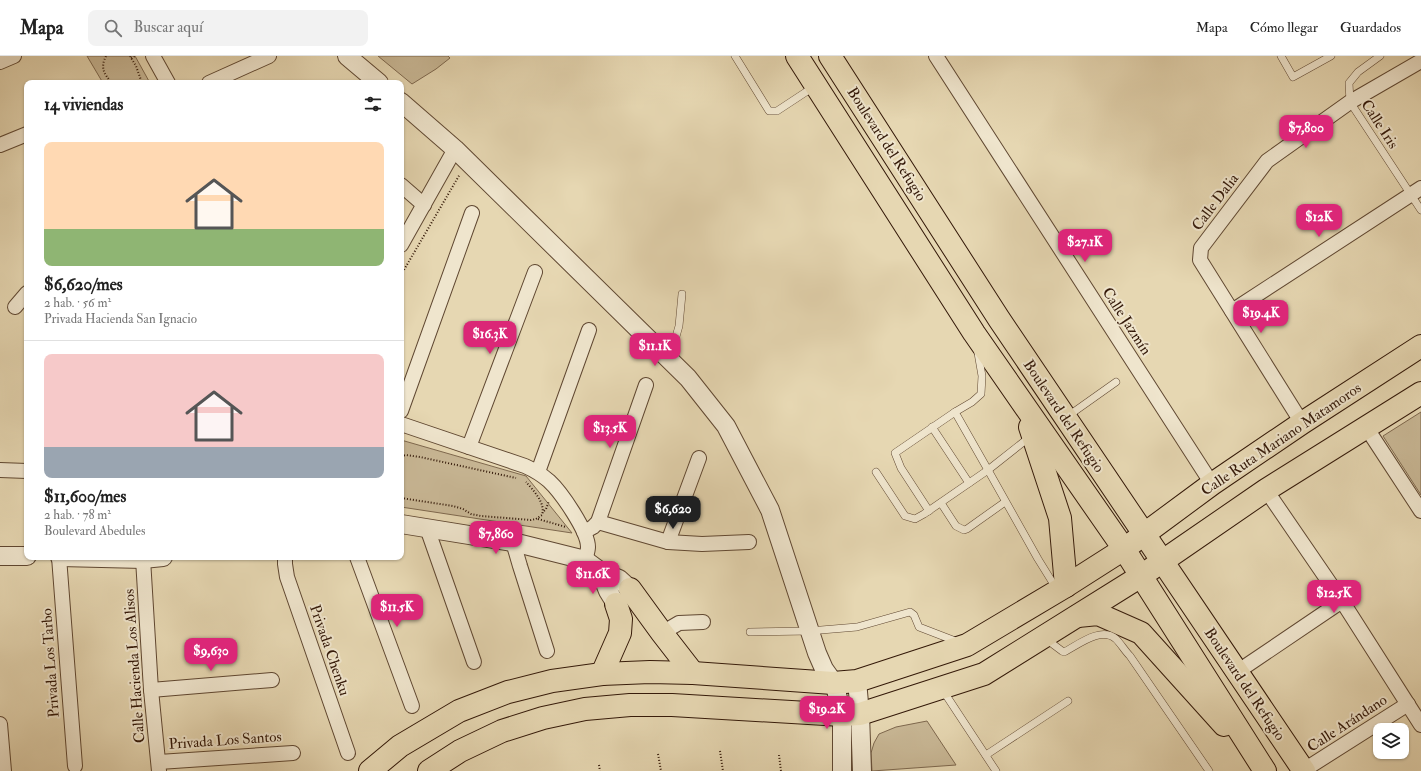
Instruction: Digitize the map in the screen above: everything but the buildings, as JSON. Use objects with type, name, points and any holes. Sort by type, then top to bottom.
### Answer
[{"type":"main road","name":"Boulevard del Refugio","points":[[797,56],[974,333],[1025,407],[1036,432],[1124,549],[1265,771]]},
{"type":"main road","name":"Boulevard del Refugio","points":[[830,56],[999,319],[1304,771]]},
{"type":"main road","name":"Calle Ruta Mariano Matamoros","points":[[370,771],[400,746],[459,711],[508,692],[552,681],[602,674],[650,672],[693,673],[833,683],[857,681],[966,645],[1124,549],[1212,484],[1302,423],[1421,346]]},
{"type":"main road","points":[[429,771],[460,751],[502,731],[543,718],[585,709],[630,705],[672,705],[851,714],[984,674],[1141,576],[1266,490],[1421,393]]},
{"type":"main road","points":[[1036,432],[1060,518],[1062,588]]},
{"type":"main road","points":[[623,597],[662,633],[693,673]]},
{"type":"main road","points":[[602,674],[620,633],[623,597]]},
{"type":"main road","points":[[1078,616],[1098,614],[1141,633],[1265,771]]},
{"type":"street","points":[[0,62],[14,56]]},
{"type":"street","points":[[153,56],[166,80]]},
{"type":"street","points":[[216,80],[269,56]]},
{"type":"street","points":[[347,56],[375,80]]},
{"type":"street","name":"Calle Jazmín","points":[[936,56],[1212,484]]},
{"type":"street","name":"Calle Dalia","points":[[1302,423],[1200,260],[1202,248],[1267,161],[1350,102],[1421,61]]},
{"type":"street","points":[[404,105],[461,155],[688,378],[726,426],[770,510],[809,631],[824,669],[851,714],[862,771]]},
{"type":"street","points":[[0,145],[24,135]]},
{"type":"street","points":[[404,240],[424,205],[461,155]]},
{"type":"street","points":[[404,188],[424,205]]},
{"type":"street","points":[[1232,311],[1415,191]]},
{"type":"street","points":[[404,403],[472,213]]},
{"type":"street","points":[[469,448],[535,272]]},
{"type":"street","points":[[15,307],[24,296]]},
{"type":"street","points":[[538,472],[588,330]]},
{"type":"street","points":[[584,532],[598,522],[646,385]]},
{"type":"street","points":[[404,425],[525,466],[538,472],[549,481],[563,498],[584,532],[588,547],[585,560]]},
{"type":"street","points":[[1366,427],[1421,511]]},
{"type":"street","points":[[668,542],[699,458]]},
{"type":"street","points":[[0,470],[24,471]]},
{"type":"street","points":[[1266,490],[1342,601],[1421,725]]},
{"type":"street","points":[[598,522],[668,542],[686,544],[749,542]]},
{"type":"street","points":[[404,524],[513,542],[585,560],[600,571],[608,591],[623,597]]},
{"type":"street","points":[[427,528],[474,662]]},
{"type":"street","points":[[513,542],[548,651]]},
{"type":"street","points":[[0,556],[24,556]]},
{"type":"street","name":"Privada Los Tarbo","points":[[60,560],[75,766]]},
{"type":"street","name":"Calle Hacienda Los Alisos","points":[[143,560],[151,690],[159,766]]},
{"type":"street","name":"Privada Chenku","points":[[285,560],[287,577],[348,753]]},
{"type":"street","points":[[358,560],[412,706]]},
{"type":"street","points":[[1237,672],[1342,601]]},
{"type":"street","points":[[662,633],[679,623],[703,622]]},
{"type":"street","points":[[151,690],[272,680]]},
{"type":"street","points":[[842,771],[857,681]]},
{"type":"street","name":"Calle Arándano","points":[[1304,771],[1408,704]]},
{"type":"street","points":[[0,724],[4,771]]},
{"type":"street","name":"Privada Los Santos","points":[[159,766],[294,753]]},
{"type":"lane","points":[[735,56],[769,111],[777,111],[816,85]]},
{"type":"lane","points":[[1281,56],[1293,77],[1331,56]]},
{"type":"lane","name":"Calle Iris","points":[[1380,56],[1358,72],[1349,83],[1350,102],[1415,191],[1421,210]]},
{"type":"lane","points":[[664,355],[675,340],[679,326],[682,294]]},
{"type":"lane","points":[[929,511],[901,468],[895,453],[932,427],[972,402],[981,394],[982,376],[974,333]]},
{"type":"lane","points":[[1065,418],[1116,382]]},
{"type":"lane","points":[[955,412],[1005,502],[1062,588]]},
{"type":"lane","points":[[932,427],[969,483]]},
{"type":"lane","points":[[876,472],[904,516],[915,519],[941,503],[988,470],[1036,432]]},
{"type":"lane","points":[[941,503],[956,526],[964,530],[1005,502]]},
{"type":"lane","points":[[750,632],[809,631],[857,627],[910,612],[914,615],[919,628],[966,645]]},
{"type":"lane","points":[[1044,637],[1062,652],[1097,635],[1115,638],[1130,656],[1209,771]]},
{"type":"lane","points":[[941,688],[996,771]]},
{"type":"lane","points":[[986,755],[1068,701]]},
{"type":"path","points":[[106,56],[103,68],[105,75],[109,80]]},
{"type":"path","points":[[135,56],[131,57],[141,80]]},
{"type":"path","points":[[404,269],[461,155]]},
{"type":"path","points":[[404,455],[420,457],[521,479],[526,482],[536,494],[543,508],[542,515],[536,519]]},
{"type":"path","points":[[404,498],[453,506],[471,514],[481,516],[531,520],[536,519],[584,532]]},
{"type":"path","points":[[720,751],[723,771]]},
{"type":"path","points":[[658,754],[661,771]]},
{"type":"path","points":[[779,755],[782,771]]},
{"type":"path","points":[[599,765],[600,771]]},
{"type":"shaded area","points":[[87,56],[135,56],[148,80],[101,80]]},
{"type":"shaded area","points":[[378,56],[448,56],[450,58],[412,84]]},
{"type":"shaded area","points":[[1421,412],[1421,495],[1383,436]]},
{"type":"shaded area","points":[[404,441],[526,476],[572,533],[404,507]]},
{"type":"shaded area","points":[[927,721],[956,765],[872,771],[871,753],[879,734],[896,727]]}]
